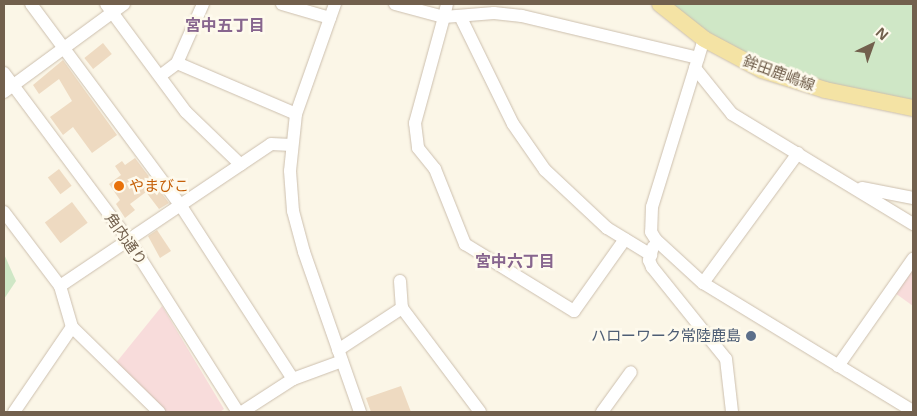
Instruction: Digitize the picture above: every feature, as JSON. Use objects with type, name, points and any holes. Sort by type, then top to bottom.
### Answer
[{"type":"main road","name":"鉾田鹿嶋線","points":[[660,4],[704,39],[762,70],[825,90],[913,108]]},
{"type":"street","points":[[31,4],[62,49],[181,206],[293,379]]},
{"type":"street","points":[[8,88],[62,49],[110,9],[124,4]]},
{"type":"street","points":[[160,76],[177,63],[203,4]]},
{"type":"street","points":[[282,4],[330,18]]},
{"type":"street","points":[[335,4],[296,114],[292,145],[293,211],[360,412]]},
{"type":"street","points":[[394,4],[444,17],[461,18],[494,13],[522,16],[696,63],[714,97],[732,114],[856,187],[913,224]]},
{"type":"street","points":[[447,4],[415,123],[418,148],[435,169],[465,244],[574,312],[624,239]]},
{"type":"street","points":[[110,9],[186,112],[241,165]]},
{"type":"street","points":[[461,18],[513,124],[530,150],[575,201],[624,239],[650,255]]},
{"type":"street","points":[[704,39],[652,207],[652,232],[656,240],[703,283],[913,411]]},
{"type":"street","points":[[177,63],[296,114]]},
{"type":"street","name":"角内通り","points":[[4,73],[8,88],[130,242],[238,412]]},
{"type":"street","points":[[60,286],[130,242],[271,144],[292,145]]},
{"type":"street","points":[[703,283],[798,153]]},
{"type":"street","points":[[856,187],[913,198]]},
{"type":"street","points":[[4,212],[60,286],[72,327],[159,412]]},
{"type":"street","points":[[656,240],[650,255],[652,267],[726,359],[732,412]]},
{"type":"street","points":[[838,366],[913,259]]},
{"type":"street","points":[[400,281],[402,308],[480,412]]},
{"type":"street","points":[[242,412],[293,379],[340,355],[402,308]]},
{"type":"street","points":[[12,411],[72,327]]},
{"type":"street","points":[[602,412],[631,372]]},
{"type":"shaded area","points":[[913,265],[913,306],[895,293]]},
{"type":"shaded area","points":[[162,306],[224,409],[220,412],[167,412],[115,364]]},
{"type":"green space","points":[[669,4],[913,4],[913,101],[829,86],[736,52]]},
{"type":"green space","points":[[4,254],[16,281],[4,299]]},
{"type":"building","points":[[103,43],[112,54],[93,69],[84,58]]},
{"type":"building","points":[[63,60],[117,135],[92,153],[73,127],[63,135],[50,117],[72,101],[59,79],[39,94],[33,85]]},
{"type":"building","points":[[135,158],[169,203],[159,209],[146,192],[130,204],[135,210],[125,218],[116,204],[120,200],[109,184],[121,175],[115,166],[122,161],[125,165]]},
{"type":"building","points":[[59,169],[72,186],[60,194],[48,177]]},
{"type":"building","points":[[72,202],[88,223],[60,243],[45,222]]},
{"type":"building","points":[[157,230],[171,251],[160,258],[148,236]]},
{"type":"building","points":[[401,386],[411,412],[371,412],[366,398]]},
{"type":"place","name":"やまびこ","points":[[119,186]]},
{"type":"place","name":"ハローワーク常陸鹿島","points":[[751,336]]},
{"type":"district","name":"宮中五丁目","points":[[225,25]]},
{"type":"district","name":"宮中六丁目","points":[[515,261]]}]
